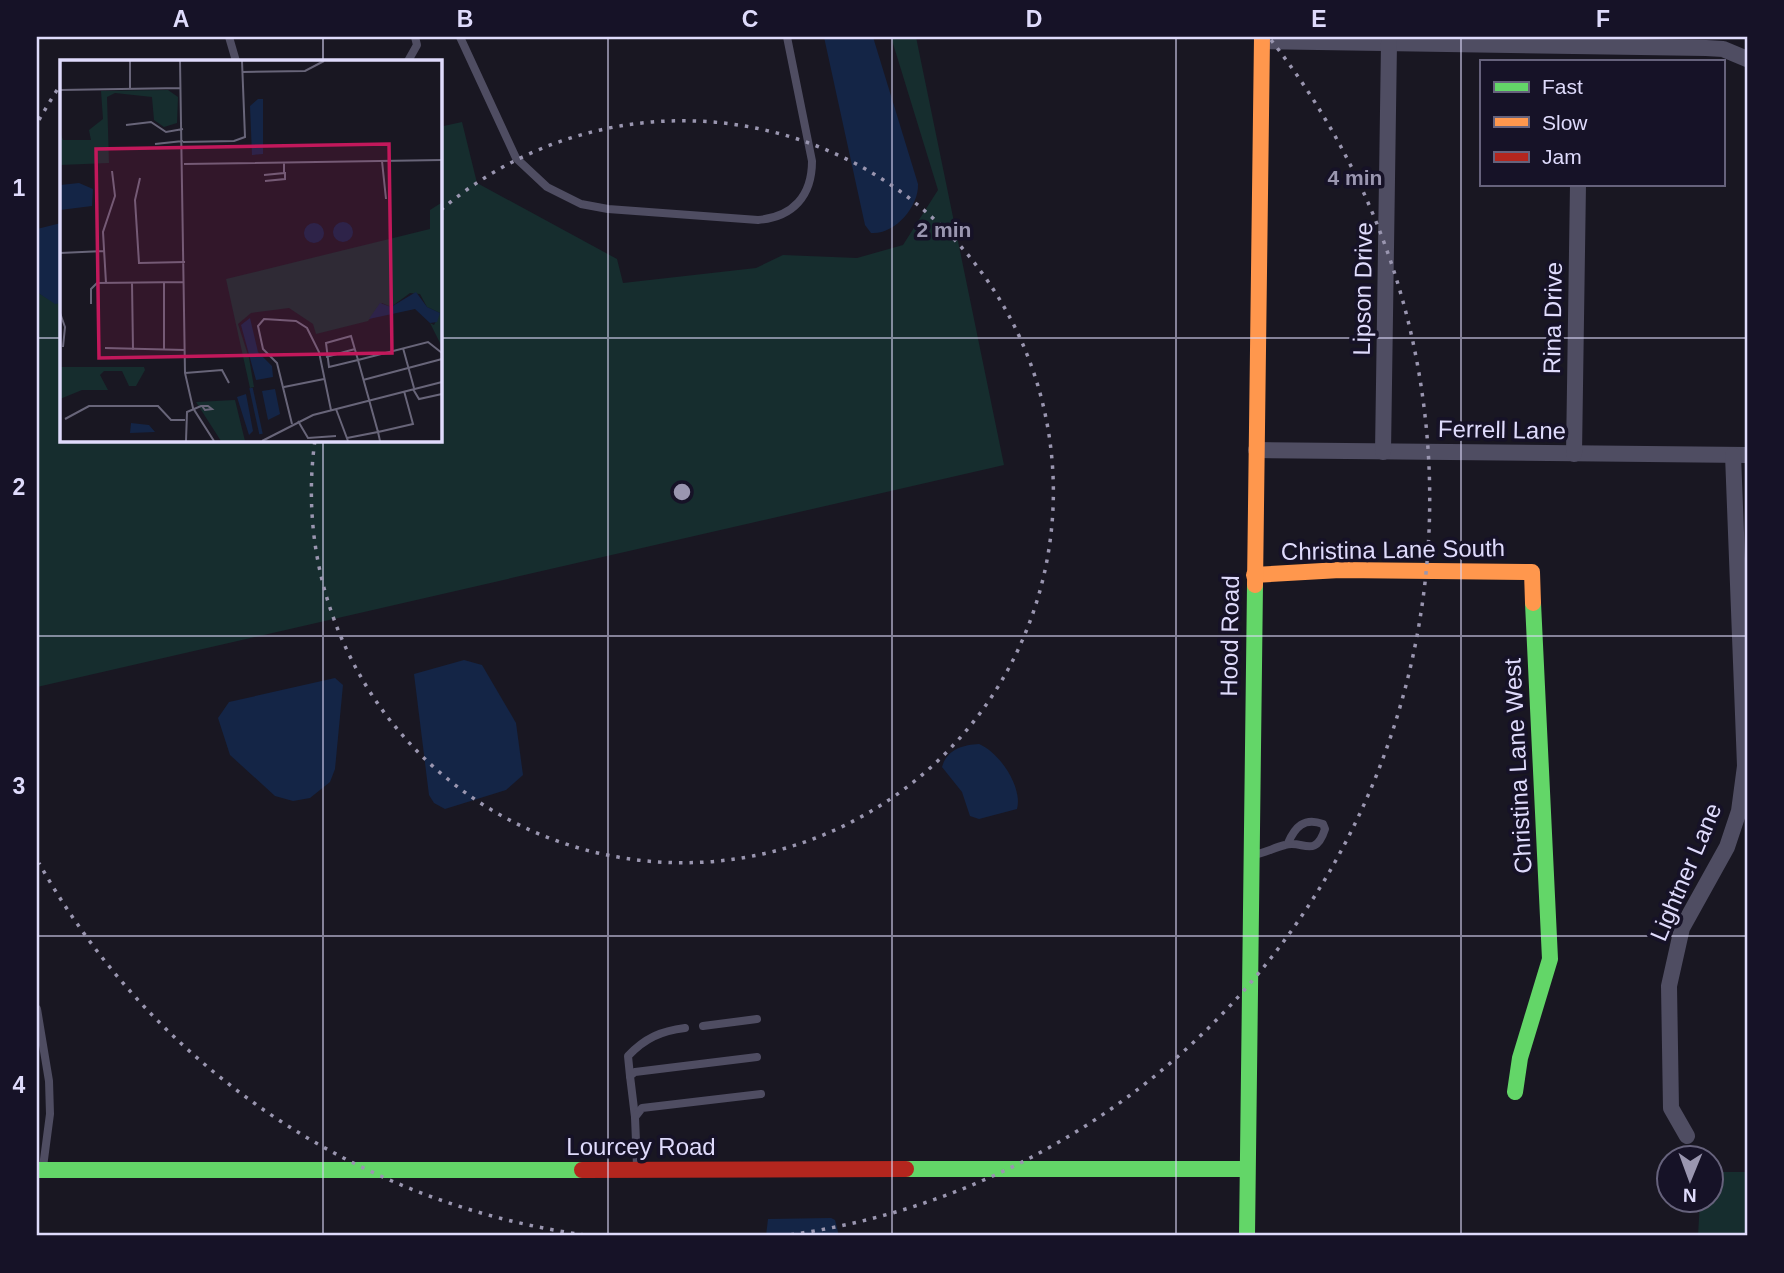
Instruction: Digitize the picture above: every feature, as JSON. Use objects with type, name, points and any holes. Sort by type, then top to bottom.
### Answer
[{"type":"street","points":[[1262,39],[1579,54],[1706,48],[1723,49],[1747,59]]},
{"type":"street","name":"Hood Road","points":[[1247,1236],[1262,39]]},
{"type":"street","name":"Lipson Drive","points":[[1383,452],[1389,43]]},
{"type":"street","name":"Rina Drive","points":[[1574,454],[1578,186]]},
{"type":"street","name":"Ferrell Lane","points":[[1256,450],[1740,455]]},
{"type":"street","name":"Lightner Lane","points":[[1687,1136],[1671,1108],[1668,986],[1682,928],[1727,847],[1739,811],[1745,766],[1740,455]]},
{"type":"street","name":"Christina Lane South","points":[[1254,575],[1340,570],[1532,572]]},
{"type":"street","name":"Christina Lane West","points":[[1515,1091],[1521,1052],[1541,1000],[1550,959],[1532,572]]},
{"type":"street","name":"Lourcey Road","points":[[40,1170],[1246,1169]]},
{"type":"lane","points":[[229,37],[236,60]]},
{"type":"lane","points":[[409,60],[417,44],[415,37]]},
{"type":"lane","points":[[460,37],[516,158],[547,187],[581,204],[608,209],[758,220],[775,219],[790,211],[808,190],[812,176],[812,160],[787,37]]},
{"type":"lane","points":[[1250,856],[1269,853],[1288,843],[1295,828],[1302,823],[1313,820],[1323,824],[1325,829],[1317,844],[1309,847],[1288,843]]},
{"type":"lane","points":[[37,1009],[50,1081],[50,1114],[40,1170]]},
{"type":"lane","points":[[704,1026],[757,1019]]},
{"type":"lane","points":[[637,1169],[635,1116],[628,1056],[643,1041],[665,1031],[685,1028]]},
{"type":"lane","points":[[630,1076],[635,1072],[757,1057]]},
{"type":"lane","points":[[635,1116],[642,1108],[761,1094]]},
{"type":"green space","points":[[891,37],[916,37],[1004,465],[37,687],[37,292],[55,303],[60,303],[60,441],[441,441],[441,127],[462,122],[477,183],[617,259],[623,283],[756,268],[783,255],[857,258],[903,245],[938,190]]},
{"type":"green space","points":[[1724,1172],[1747,1172],[1747,1236],[1698,1236],[1699,1214],[1724,1214]]},
{"type":"water","points":[[824,37],[873,37],[918,184],[910,210],[896,224],[880,232],[871,233],[865,225]]},
{"type":"water","points":[[60,223],[60,303],[55,304],[37,292],[37,229]]},
{"type":"water","points":[[464,660],[482,665],[516,723],[523,775],[506,790],[445,809],[434,803],[429,795],[414,674]]},
{"type":"water","points":[[335,678],[343,685],[335,769],[330,782],[310,798],[293,801],[275,796],[230,755],[218,718],[229,702]]},
{"type":"water","points":[[979,744],[994,754],[1008,771],[1016,791],[1017,809],[979,819],[970,816],[962,792],[942,767],[944,761],[956,749]]},
{"type":"water","points":[[768,1219],[835,1220],[839,1236],[766,1236]]},
{"type":"traffic: fast","points":[[1247,1236],[1255,585]]},
{"type":"traffic: fast","points":[[1515,1092],[1520,1058],[1550,959],[1533,603]]},
{"type":"traffic: fast","points":[[906,1169],[1246,1169]]},
{"type":"traffic: fast","points":[[37,1170],[582,1170]]},
{"type":"traffic: slow","points":[[1255,585],[1262,37]]},
{"type":"traffic: slow","points":[[1254,575],[1340,570],[1532,572],[1533,603]]},
{"type":"traffic: jam","points":[[582,1170],[906,1169]]}]
